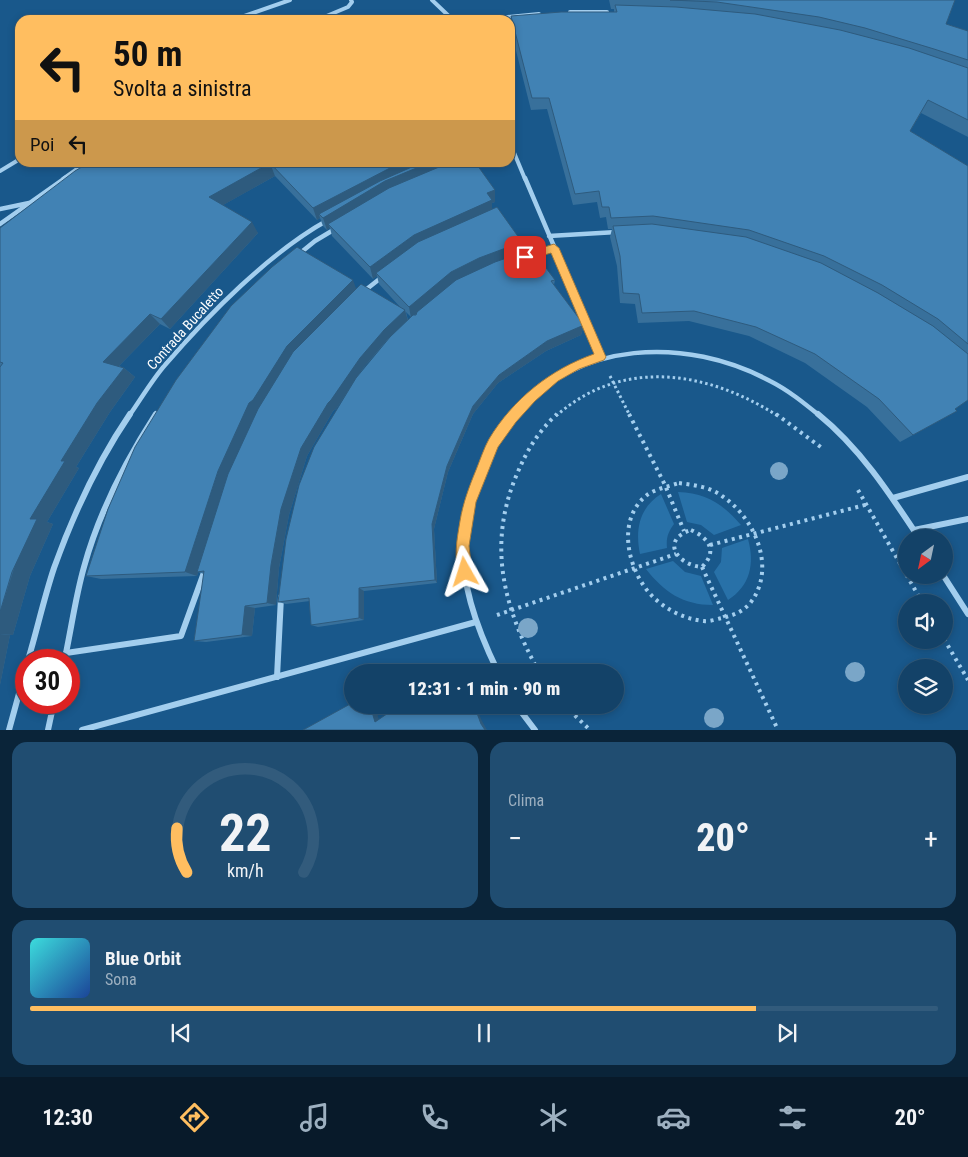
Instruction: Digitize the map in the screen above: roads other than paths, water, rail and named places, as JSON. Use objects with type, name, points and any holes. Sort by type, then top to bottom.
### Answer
[{"type":"street","points":[[247,15],[290,0]]},
{"type":"street","points":[[329,15],[348,7],[352,2],[351,0]]},
{"type":"street","points":[[432,0],[448,15]]},
{"type":"street","points":[[568,12],[615,13]]},
{"type":"street","points":[[515,16],[540,14]]},
{"type":"street","points":[[0,171],[15,162]]},
{"type":"street","points":[[515,163],[549,236],[600,357]]},
{"type":"street","points":[[0,224],[80,167]]},
{"type":"street","points":[[0,209],[30,202]]},
{"type":"street","name":"Contrada Bucaletto","points":[[31,649],[54,569],[81,503],[118,432],[164,366],[238,288],[304,233],[330,218]]},
{"type":"street","points":[[294,259],[315,241],[339,226]]},
{"type":"street","points":[[549,236],[620,232]]},
{"type":"street","points":[[521,258],[554,248]]},
{"type":"street","points":[[354,300],[390,272]]},
{"type":"street","points":[[494,664],[476,622],[466,586],[462,546],[469,502],[494,443],[524,404],[554,378],[575,366],[600,357],[624,352],[654,351],[681,353],[746,370],[777,384],[830,422],[865,459],[894,498],[913,529]]},
{"type":"street","points":[[67,649],[84,567],[107,505],[140,437],[162,405]]},
{"type":"street","points":[[894,498],[968,477]]},
{"type":"street","points":[[919,529],[968,519]]},
{"type":"street","points":[[80,651],[181,636],[208,559]]},
{"type":"street","points":[[949,584],[968,614]]},
{"type":"street","points":[[277,677],[282,587]]},
{"type":"street","points":[[82,730],[476,622]]},
{"type":"street","points":[[9,730],[15,708]]},
{"type":"street","points":[[48,730],[51,714]]},
{"type":"street","points":[[523,714],[535,730]]}]
